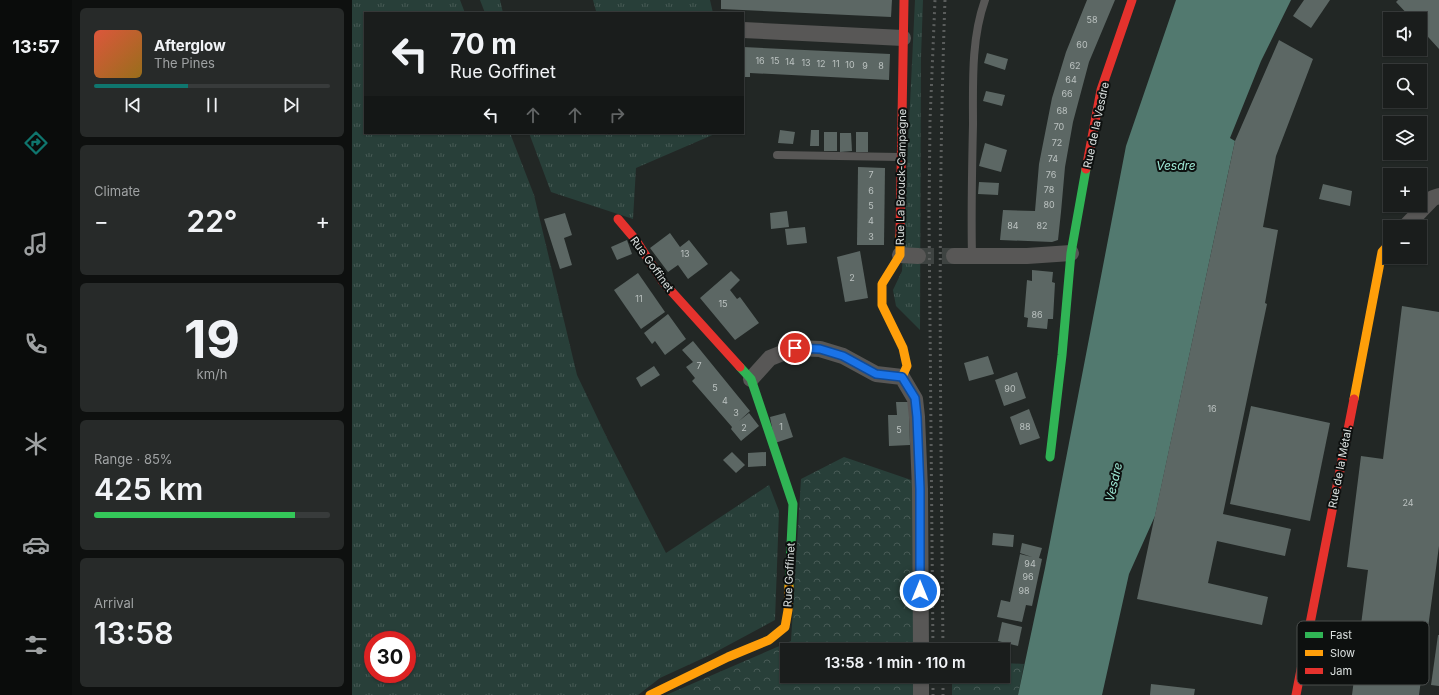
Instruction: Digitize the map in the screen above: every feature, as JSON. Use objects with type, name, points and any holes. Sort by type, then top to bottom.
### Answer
[{"type":"street","name":"Rue La Brouck-Campagne","points":[[902,377],[907,366],[903,348],[882,305],[882,284],[900,255],[902,38],[904,0]]},
{"type":"street","name":"Rue de la Vesdre","points":[[1050,457],[1062,355],[1071,253],[1102,90],[1132,0]]},
{"type":"street","points":[[744,30],[902,38]]},
{"type":"street","points":[[1412,220],[1433,198],[1439,196]]},
{"type":"street","name":"Rue Goffinet","points":[[618,219],[635,239],[663,282],[750,379],[793,504],[788,610],[784,627],[770,640],[728,657],[650,695]]},
{"type":"street","name":"Rue de la Métal.","points":[[1310,621],[1383,251]]},
{"type":"street","points":[[954,256],[1027,256],[1071,253]]},
{"type":"street","points":[[900,255],[918,256]]},
{"type":"street","points":[[750,379],[770,358],[795,348],[820,349],[843,356],[876,374],[902,377],[915,398],[917,417],[920,489],[921,643]]},
{"type":"street","points":[[921,683],[921,695]]},
{"type":"street","name":"Rue de la Métal.","points":[[1296,695],[1298,685]]},
{"type":"lane","points":[[972,256],[974,65],[976,35],[980,12],[985,0]]},
{"type":"lane","points":[[777,155],[901,157]]},
{"type":"green space","points":[[352,0],[460,0],[465,12],[364,12],[364,134],[510,134],[534,195],[577,375],[608,440],[666,553],[769,485],[779,511],[775,620],[710,655],[660,678],[638,695],[352,695]]},
{"type":"green space","points":[[480,0],[500,0],[503,12],[485,12]]},
{"type":"green space","points":[[593,0],[710,0],[713,12],[592,12],[596,11]]},
{"type":"green space","points":[[915,0],[923,0],[921,57],[920,330],[896,306],[893,290],[902,271]]},
{"type":"green space","points":[[529,134],[715,134],[636,168],[633,219],[551,192]]},
{"type":"green space","points":[[844,457],[917,482],[922,643],[786,643],[791,641],[801,479]]},
{"type":"green space","points":[[780,646],[780,683],[923,683],[923,695],[666,695]]},
{"type":"green space","points":[[1010,663],[1024,664],[1018,695],[952,695],[952,683],[1010,683]]},
{"type":"water","name":"Vesdre","points":[[1176,0],[1291,0],[1261,61],[1230,138],[1235,141],[1155,516],[1129,574],[1102,695],[1018,695],[1045,568],[1126,146]]},
{"type":"building","points":[[721,0],[892,0],[891,17],[721,9]]},
{"type":"building","points":[[1087,0],[1115,0],[1089,62],[1073,122],[1065,167],[1058,240],[1052,242],[1000,240],[1003,210],[1035,211],[1039,164],[1052,98],[1066,52]]},
{"type":"building","points":[[1304,0],[1330,0],[1311,28],[1293,16]]},
{"type":"building","points":[[1398,0],[1439,0],[1439,49],[1427,36],[1427,12],[1405,12],[1396,2]]},
{"type":"building","points":[[1279,40],[1313,59],[1276,156],[1263,227],[1278,230],[1265,303],[1267,304],[1223,514],[1291,529],[1285,556],[1217,541],[1208,583],[1268,597],[1262,625],[1137,599],[1235,141]]},
{"type":"building","points":[[744,47],[890,54],[889,80],[750,73],[750,77],[744,77]]},
{"type":"building","points":[[987,53],[1008,59],[1005,70],[984,63]]},
{"type":"building","points":[[986,91],[1005,95],[1002,106],[983,101]]},
{"type":"building","points":[[780,130],[795,132],[793,144],[778,143]]},
{"type":"building","points":[[811,130],[819,130],[819,146],[810,146]]},
{"type":"building","points":[[824,132],[837,132],[837,151],[824,151]]},
{"type":"building","points":[[856,132],[868,132],[868,152],[856,152]]},
{"type":"building","points":[[840,133],[851,133],[852,151],[840,152]]},
{"type":"building","points":[[985,143],[1007,150],[1001,172],[979,166]]},
{"type":"building","points":[[858,167],[885,168],[884,245],[857,245]]},
{"type":"building","points":[[979,182],[999,183],[998,195],[978,194]]},
{"type":"building","points":[[1323,184],[1352,191],[1350,206],[1319,199]]},
{"type":"building","points":[[787,211],[789,227],[771,229],[770,213]]},
{"type":"building","points":[[565,213],[572,235],[564,238],[572,265],[560,269],[544,219]]},
{"type":"building","points":[[805,227],[807,243],[787,245],[785,229]]},
{"type":"building","points":[[670,233],[680,247],[689,240],[708,264],[688,279],[678,265],[668,272],[650,248]]},
{"type":"building","points":[[627,240],[632,254],[617,260],[611,247]]},
{"type":"building","points":[[860,251],[868,298],[845,302],[837,257]]},
{"type":"building","points":[[1032,270],[1053,272],[1052,282],[1055,283],[1053,319],[1048,319],[1047,329],[1027,327],[1028,318],[1024,317],[1027,280],[1032,281]]},
{"type":"building","points":[[731,271],[740,280],[730,290],[737,299],[740,297],[759,323],[735,340],[700,298]]},
{"type":"building","points":[[638,273],[665,312],[641,329],[614,290]]},
{"type":"building","points":[[1402,306],[1439,312],[1439,546],[1429,621],[1361,621],[1368,570],[1347,567],[1361,456],[1383,459]]},
{"type":"building","points":[[668,314],[686,339],[665,355],[655,341],[652,344],[644,333]]},
{"type":"building","points":[[693,341],[750,411],[739,421],[749,413],[759,426],[741,441],[731,429],[732,427],[692,381],[695,378],[686,367],[693,362],[682,350]]},
{"type":"building","points":[[988,356],[994,374],[969,381],[964,363]]},
{"type":"building","points":[[654,366],[660,375],[641,387],[636,378]]},
{"type":"building","points":[[1017,372],[1026,398],[1004,406],[995,380]]},
{"type":"building","points":[[896,402],[909,402],[910,445],[889,446],[888,415],[897,415]]},
{"type":"building","points":[[1251,406],[1330,423],[1310,521],[1230,504]]},
{"type":"building","points":[[1029,409],[1040,438],[1020,445],[1010,417]]},
{"type":"building","points":[[785,413],[793,437],[775,443],[770,417]]},
{"type":"building","points":[[732,452],[745,465],[736,473],[723,460]]},
{"type":"building","points":[[766,452],[766,466],[748,467],[748,453]]},
{"type":"building","points":[[993,533],[1014,535],[1013,547],[992,545]]},
{"type":"building","points":[[1022,543],[1042,548],[1039,558],[1042,559],[1032,606],[1026,605],[1022,622],[997,617],[1001,600],[1010,602],[1020,554],[1032,557],[1020,553]]},
{"type":"building","points":[[1002,622],[1022,627],[1018,646],[998,641]]},
{"type":"building","points":[[1439,635],[1439,686],[1431,685]]},
{"type":"building","points":[[1151,684],[1195,689],[1194,695],[1150,695]]},
{"type":"building","points":[[1353,685],[1420,685],[1419,695],[1352,695]]},
{"type":"tunnel","points":[[918,256],[954,256]]},
{"type":"railway","points":[[933,643],[929,214],[930,121],[935,0]]},
{"type":"railway","points":[[943,643],[940,243],[945,0]]},
{"type":"railway","points":[[933,683],[933,695]]},
{"type":"railway","points":[[943,683],[943,695]]},
{"type":"traffic: fast","points":[[1050,457],[1062,355],[1071,253],[1086,169]]},
{"type":"traffic: fast","points":[[740,367],[751,379],[793,504],[789,586]]},
{"type":"traffic: slow","points":[[900,236],[900,255],[882,284],[882,305],[903,348],[907,366],[902,377]]},
{"type":"traffic: slow","points":[[1354,399],[1383,251]]},
{"type":"traffic: slow","points":[[650,695],[728,657],[769,640],[785,627],[788,610],[789,586]]},
{"type":"traffic: jam","points":[[900,236],[904,0]]},
{"type":"traffic: jam","points":[[1086,169],[1101,90],[1132,0]]},
{"type":"traffic: jam","points":[[618,219],[635,239],[663,282],[740,367]]},
{"type":"traffic: jam","points":[[1310,621],[1354,399]]},
{"type":"traffic: jam","points":[[1296,695],[1298,685]]},
{"type":"route","points":[[795,348],[820,349],[843,356],[876,374],[902,377],[915,398],[920,489],[920,591]]}]
